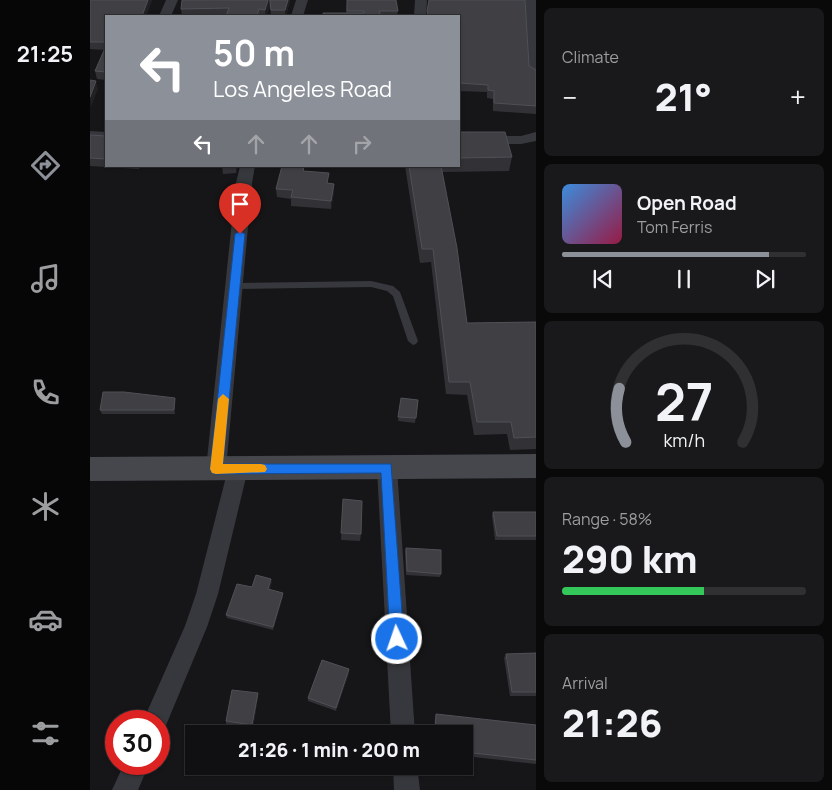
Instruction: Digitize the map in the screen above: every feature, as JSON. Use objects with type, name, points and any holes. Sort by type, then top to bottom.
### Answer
[{"type":"main road","points":[[90,469],[536,466]]},
{"type":"street","points":[[165,15],[172,0]]},
{"type":"street","points":[[297,15],[302,0]]},
{"type":"street","points":[[420,15],[421,0]]},
{"type":"street","points":[[531,0],[536,74]]},
{"type":"street","points":[[90,136],[105,136]]},
{"type":"street","points":[[460,140],[521,140],[536,136]]},
{"type":"street","points":[[160,710],[196,627],[219,551],[227,469],[235,286],[244,183],[248,167]]},
{"type":"street","points":[[386,468],[402,725]]},
{"type":"street","points":[[125,790],[132,775]]},
{"type":"street","points":[[406,775],[407,790]]},
{"type":"lane","points":[[235,286],[371,284],[390,288],[398,294],[413,341]]},
{"type":"building","points":[[90,0],[148,0],[142,15],[105,15],[105,42],[90,42]]},
{"type":"building","points":[[182,0],[268,0],[265,10],[259,9],[257,15],[226,15],[229,8],[181,9]]},
{"type":"building","points":[[270,0],[288,0],[285,10],[271,10]]},
{"type":"building","points":[[347,0],[396,0],[398,11],[379,11],[381,15],[323,15],[323,13],[364,13],[364,11],[347,11]]},
{"type":"building","points":[[429,0],[525,0],[529,66],[536,70],[536,106],[494,103],[494,91],[488,90],[488,85],[460,83],[460,15],[428,15]]},
{"type":"building","points":[[105,48],[105,72],[95,71]]},
{"type":"building","points":[[90,80],[96,81],[90,97]]},
{"type":"building","points":[[460,132],[505,132],[512,157],[460,158]]},
{"type":"building","points":[[90,135],[105,136],[105,159],[90,158]]},
{"type":"building","points":[[282,167],[304,167],[303,171],[329,173],[327,183],[334,184],[331,201],[291,197],[293,190],[276,189]]},
{"type":"building","points":[[409,167],[441,167],[457,248],[467,323],[536,322],[536,437],[514,438],[511,422],[477,422],[470,382],[449,382],[433,249],[422,249]]},
{"type":"building","points":[[103,392],[124,392],[175,398],[174,410],[100,410]]},
{"type":"building","points":[[401,398],[418,400],[416,418],[398,417]]},
{"type":"building","points":[[343,499],[362,501],[361,534],[341,533]]},
{"type":"building","points":[[493,512],[536,512],[536,536],[497,536]]},
{"type":"building","points":[[406,548],[441,550],[441,574],[407,571]]},
{"type":"building","points":[[256,575],[271,579],[268,589],[283,593],[273,627],[226,615],[237,584],[252,587]]},
{"type":"building","points":[[536,653],[536,692],[512,692],[506,654]]},
{"type":"building","points":[[322,660],[349,669],[336,708],[308,698]]},
{"type":"building","points":[[232,690],[258,693],[252,725],[226,721]]},
{"type":"building","points":[[436,714],[536,725],[536,760],[473,753],[473,725],[435,725]]},
{"type":"slow traffic","points":[[223,399],[216,469],[261,469]]},
{"type":"route","points":[[240,234],[216,469],[386,468],[397,639]]}]
